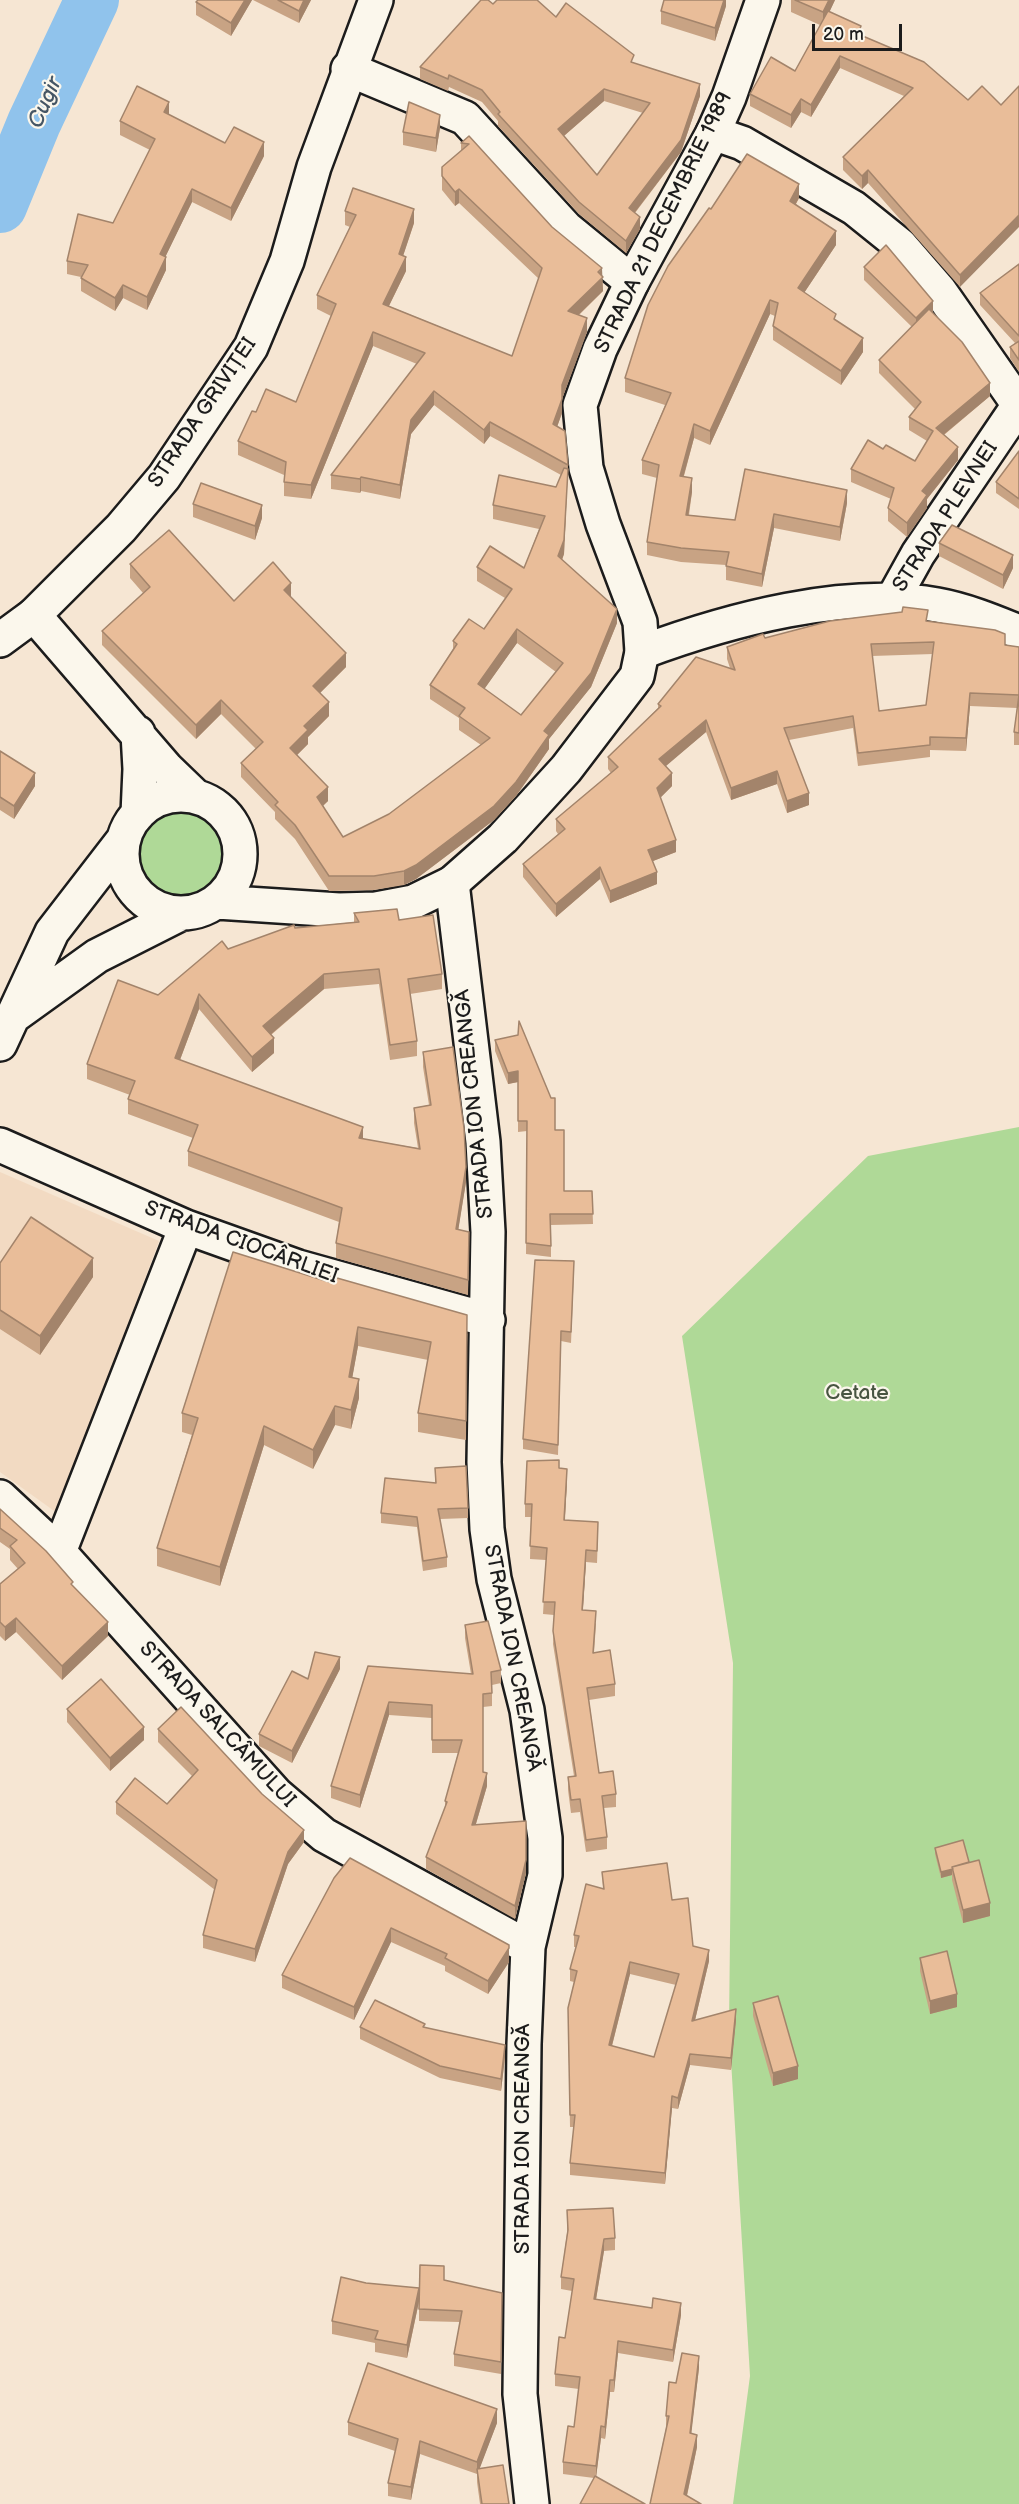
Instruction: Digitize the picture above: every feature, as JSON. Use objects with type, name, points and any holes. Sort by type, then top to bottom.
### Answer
[{"type":"street","name":"STRADA GRIVIȚEI","points":[[0,640],[34,615],[121,528],[164,477],[251,347],[287,261],[314,167],[348,69],[376,0]]},
{"type":"street","name":"STRADA 21 DECEMBRIE 1989","points":[[217,902],[339,910],[376,909],[413,902],[452,883],[503,838],[566,769],[637,676],[642,652],[640,622],[603,524],[586,468],[580,405],[600,350],[632,282],[713,133],[729,97],[763,0]]},
{"type":"street","points":[[348,69],[465,118],[566,228],[632,282]]},
{"type":"street","points":[[713,133],[742,143],[854,208],[900,245],[939,290],[1019,405]]},
{"type":"street","name":"STRADA PLEVNEI","points":[[893,599],[918,554],[1019,405]]},
{"type":"street","points":[[642,652],[699,633],[800,608],[893,599],[938,605],[982,617],[1019,632]]},
{"type":"street","points":[[5,1031],[97,956],[180,914],[200,911],[217,902],[230,887],[238,870],[238,842],[227,816],[212,804],[195,796],[167,769],[34,615]]},
{"type":"street","points":[[138,733],[140,769],[124,867],[134,891],[147,903],[163,911],[180,914]]},
{"type":"street","points":[[5,1031],[52,932],[131,827],[150,804],[179,795],[195,796]]},
{"type":"street","name":"STRADA ION CREANGĂ","points":[[452,883],[483,1142],[488,1232],[484,1462],[487,1529],[494,1579],[527,1710],[545,1838],[545,1875],[528,1947],[524,2044],[520,2394],[532,2504]]},
{"type":"street","name":"STRADA CIOCÂRLIEI","points":[[0,1145],[186,1227],[298,1267],[488,1320]]},
{"type":"street","points":[[59,1552],[186,1227]]},
{"type":"street","name":"STRADA SALCÂMULUI","points":[[0,1497],[59,1552],[276,1794],[324,1835],[528,1947]]},
{"type":"shaded area","points":[[0,1172],[159,1241],[57,1513],[0,1472]]},
{"type":"green space","points":[[180,810],[198,813],[213,823],[223,838],[226,856],[223,874],[213,889],[198,899],[180,902],[162,899],[147,889],[137,874],[134,856],[137,838],[147,823],[162,813]]},
{"type":"green space","name":"Cetate","points":[[1019,1127],[1019,2504],[733,2504],[750,2376],[729,2027],[733,1663],[682,1336],[868,1156]]},
{"type":"building","points":[[198,0],[245,0],[231,23],[196,2]]},
{"type":"building","points":[[278,0],[304,0],[299,11]]},
{"type":"building","points":[[481,0],[488,0],[493,4],[497,0],[537,0],[556,17],[566,3],[634,55],[631,62],[700,84],[681,140],[629,208],[640,217],[626,241],[579,202],[498,114],[500,112],[482,90],[449,75],[448,79],[420,67]],"holes":[[[604,89],[650,103],[597,175],[558,129]]]},
{"type":"building","points":[[664,0],[724,0],[715,28],[661,11]]},
{"type":"building","points":[[795,0],[829,0],[823,12]]},
{"type":"building","points":[[828,11],[861,26],[858,34],[924,62],[968,100],[982,86],[1001,105],[1019,86],[1019,215],[960,275],[868,170],[862,176],[843,157],[913,88],[840,56],[811,105],[801,99],[791,115],[750,94],[771,57],[795,71]]},
{"type":"building","points":[[137,86],[169,102],[164,112],[225,143],[234,127],[264,142],[231,208],[192,189],[160,254],[166,257],[147,297],[123,285],[115,298],[81,278],[88,265],[67,261],[78,214],[113,223],[155,139],[120,121]]},
{"type":"building","points":[[409,102],[440,115],[436,138],[403,132]]},
{"type":"building","points":[[469,136],[552,227],[602,268],[598,272],[603,277],[568,311],[587,318],[562,385],[562,399],[553,424],[565,431],[568,465],[490,422],[484,430],[434,391],[411,420],[400,485],[361,477],[360,479],[331,475],[425,353],[373,332],[311,485],[284,482],[286,462],[238,441],[252,411],[256,412],[266,389],[296,402],[336,304],[317,295],[356,215],[345,211],[353,188],[414,209],[399,254],[406,257],[383,304],[512,356],[542,268],[459,189],[455,192],[442,176],[442,167],[469,144],[461,143]]},
{"type":"building","points":[[747,154],[799,184],[790,201],[836,231],[798,288],[836,314],[834,319],[863,338],[841,371],[773,326],[778,303],[770,300],[710,431],[694,424],[680,476],[692,478],[686,515],[735,520],[745,469],[847,490],[840,527],[774,514],[762,574],[726,566],[729,552],[681,548],[647,542],[659,465],[642,460],[671,393],[625,378],[648,305],[668,266],[709,208],[711,209]]},
{"type":"building","points":[[886,245],[933,301],[916,318],[864,267]]},
{"type":"building","points":[[1019,264],[1019,336],[980,293]]},
{"type":"building","points":[[929,309],[962,342],[990,383],[936,428],[958,447],[922,491],[927,495],[907,523],[888,508],[894,488],[851,469],[868,440],[883,449],[886,445],[915,461],[933,431],[909,417],[921,402],[879,360]]},
{"type":"building","points":[[1019,341],[1019,360],[1010,347]]},
{"type":"building","points":[[1019,451],[1019,499],[996,482]]},
{"type":"building","points":[[564,468],[568,469],[564,540],[558,556],[617,609],[591,673],[544,731],[549,735],[516,782],[494,806],[416,865],[404,871],[374,876],[329,876],[295,825],[275,805],[278,802],[241,763],[263,742],[221,700],[196,725],[102,631],[150,587],[130,564],[169,530],[234,601],[273,562],[291,583],[284,590],[346,653],[313,686],[329,702],[304,726],[308,730],[290,748],[328,787],[317,797],[343,837],[389,814],[490,738],[459,716],[465,708],[430,685],[457,644],[453,641],[469,619],[484,629],[512,589],[477,567],[490,546],[524,568],[545,516],[493,505],[499,475],[556,487]],"holes":[[[517,629],[563,663],[521,715],[478,684]]]},
{"type":"building","points":[[201,483],[262,505],[255,526],[193,504]]},
{"type":"building","points":[[952,525],[1013,555],[1003,575],[939,543]]},
{"type":"building","points":[[903,607],[928,610],[926,621],[995,630],[1005,634],[1005,645],[1019,647],[1019,695],[970,693],[966,738],[930,737],[930,745],[858,753],[853,716],[784,728],[809,793],[787,801],[777,771],[731,788],[706,720],[659,759],[672,773],[657,788],[676,840],[648,850],[657,872],[610,891],[600,867],[556,904],[523,864],[565,829],[556,819],[618,767],[608,757],[661,706],[658,704],[696,657],[735,670],[727,647],[763,634],[765,638],[830,621],[902,612]],"holes":[[[934,642],[926,705],[879,711],[871,644]]]},
{"type":"building","points":[[1019,695],[1019,733],[1014,732]]},
{"type":"building","points":[[0,751],[35,773],[14,806],[0,797]]},
{"type":"building","points":[[397,909],[399,920],[433,915],[442,974],[408,979],[417,1041],[390,1045],[379,969],[324,974],[263,1026],[274,1038],[252,1057],[199,994],[175,1058],[363,1127],[359,1138],[420,1149],[414,1108],[431,1105],[423,1052],[453,1047],[464,1128],[466,1167],[456,1229],[469,1232],[468,1280],[336,1243],[342,1208],[188,1151],[198,1125],[128,1099],[135,1081],[87,1064],[118,980],[158,995],[222,941],[228,949],[294,925],[295,928],[359,922],[354,913]]},
{"type":"building","points":[[519,1021],[551,1098],[555,1098],[555,1130],[564,1130],[564,1191],[592,1191],[593,1214],[550,1214],[551,1246],[526,1243],[527,1121],[518,1121],[518,1071],[508,1073],[495,1040],[518,1035]]},
{"type":"building","points":[[31,1217],[93,1258],[40,1336],[0,1310],[0,1263]]},
{"type":"building","points":[[233,1252],[329,1282],[330,1276],[467,1315],[466,1421],[418,1413],[431,1342],[358,1327],[349,1377],[359,1379],[351,1410],[335,1406],[313,1450],[264,1426],[220,1567],[157,1548],[198,1418],[182,1413]]},
{"type":"building","points":[[535,1260],[574,1261],[571,1332],[561,1331],[558,1445],[523,1439]]},
{"type":"building","points":[[559,1460],[559,1468],[567,1469],[564,1520],[598,1522],[597,1551],[586,1550],[582,1610],[596,1611],[593,1653],[610,1650],[615,1684],[587,1688],[599,1773],[613,1771],[616,1794],[602,1796],[607,1837],[586,1840],[580,1799],[571,1800],[568,1777],[576,1776],[553,1631],[555,1602],[543,1602],[547,1548],[530,1546],[532,1504],[525,1504],[527,1461]]},
{"type":"building","points":[[466,1466],[468,1508],[438,1509],[447,1557],[423,1561],[417,1517],[381,1513],[385,1478],[436,1483],[435,1468]]},
{"type":"building","points":[[0,1509],[46,1551],[73,1582],[71,1584],[108,1622],[62,1666],[16,1618],[5,1627],[0,1622],[0,1584],[25,1563],[10,1546],[17,1540],[0,1528]]},
{"type":"building","points":[[488,1621],[501,1670],[491,1672],[492,1693],[483,1694],[483,1772],[487,1773],[472,1825],[526,1821],[526,1860],[515,1906],[426,1857],[447,1802],[445,1801],[462,1740],[432,1740],[432,1705],[389,1702],[360,1795],[331,1786],[368,1666],[473,1674],[465,1625]]},
{"type":"building","points":[[315,1652],[340,1657],[292,1751],[259,1734],[292,1671],[308,1679]]},
{"type":"building","points":[[101,1679],[144,1727],[110,1758],[67,1709]]},
{"type":"building","points":[[181,1707],[262,1794],[304,1830],[288,1852],[255,1949],[203,1935],[217,1880],[116,1802],[135,1778],[167,1804],[198,1770],[158,1729]]},
{"type":"building","points":[[963,1840],[969,1862],[941,1872],[935,1848]]},
{"type":"building","points":[[350,1858],[509,1945],[488,1981],[445,1958],[447,1954],[391,1928],[354,2007],[282,1975],[334,1878]]},
{"type":"building","points":[[979,1860],[990,1903],[963,1910],[952,1867]]},
{"type":"building","points":[[667,1863],[672,1900],[688,1898],[693,1946],[709,1950],[692,2021],[736,2009],[731,2058],[690,2054],[678,2098],[672,2096],[665,2173],[570,2163],[575,2115],[570,2115],[568,2008],[577,1971],[570,1969],[579,1936],[574,1935],[586,1884],[604,1889],[602,1872]],"holes":[[[630,1962],[679,1974],[654,2057],[609,2045]]]},
{"type":"building","points":[[947,1951],[957,1994],[930,2001],[920,1958]]},
{"type":"building","points":[[778,1996],[798,2066],[773,2073],[753,2003]]},
{"type":"building","points":[[375,2000],[425,2024],[423,2027],[505,2045],[501,2079],[440,2066],[360,2027]]},
{"type":"building","points":[[613,2208],[615,2238],[604,2239],[594,2299],[652,2308],[653,2298],[681,2303],[673,2350],[618,2341],[614,2380],[610,2380],[605,2427],[601,2426],[596,2466],[563,2462],[568,2426],[574,2427],[580,2377],[555,2374],[559,2337],[565,2338],[574,2279],[561,2277],[568,2230],[567,2210]]},
{"type":"building","points":[[420,2265],[444,2266],[444,2280],[502,2293],[501,2362],[454,2354],[462,2311],[419,2309]]},
{"type":"building","points":[[341,2277],[366,2283],[419,2288],[407,2345],[375,2339],[378,2331],[332,2321]]},
{"type":"building","points":[[682,2353],[699,2356],[690,2433],[697,2435],[684,2494],[701,2504],[650,2504],[669,2416],[666,2416],[669,2382],[676,2383]]},
{"type":"building","points":[[368,2363],[497,2409],[477,2462],[420,2441],[411,2487],[388,2483],[398,2439],[348,2422]]},
{"type":"building","points":[[503,2465],[509,2504],[482,2504],[477,2469]]},
{"type":"building","points":[[595,2476],[645,2504],[580,2504]]},
{"type":"waterway","name":"Cugir","points":[[0,206],[34,123],[92,0]]}]
